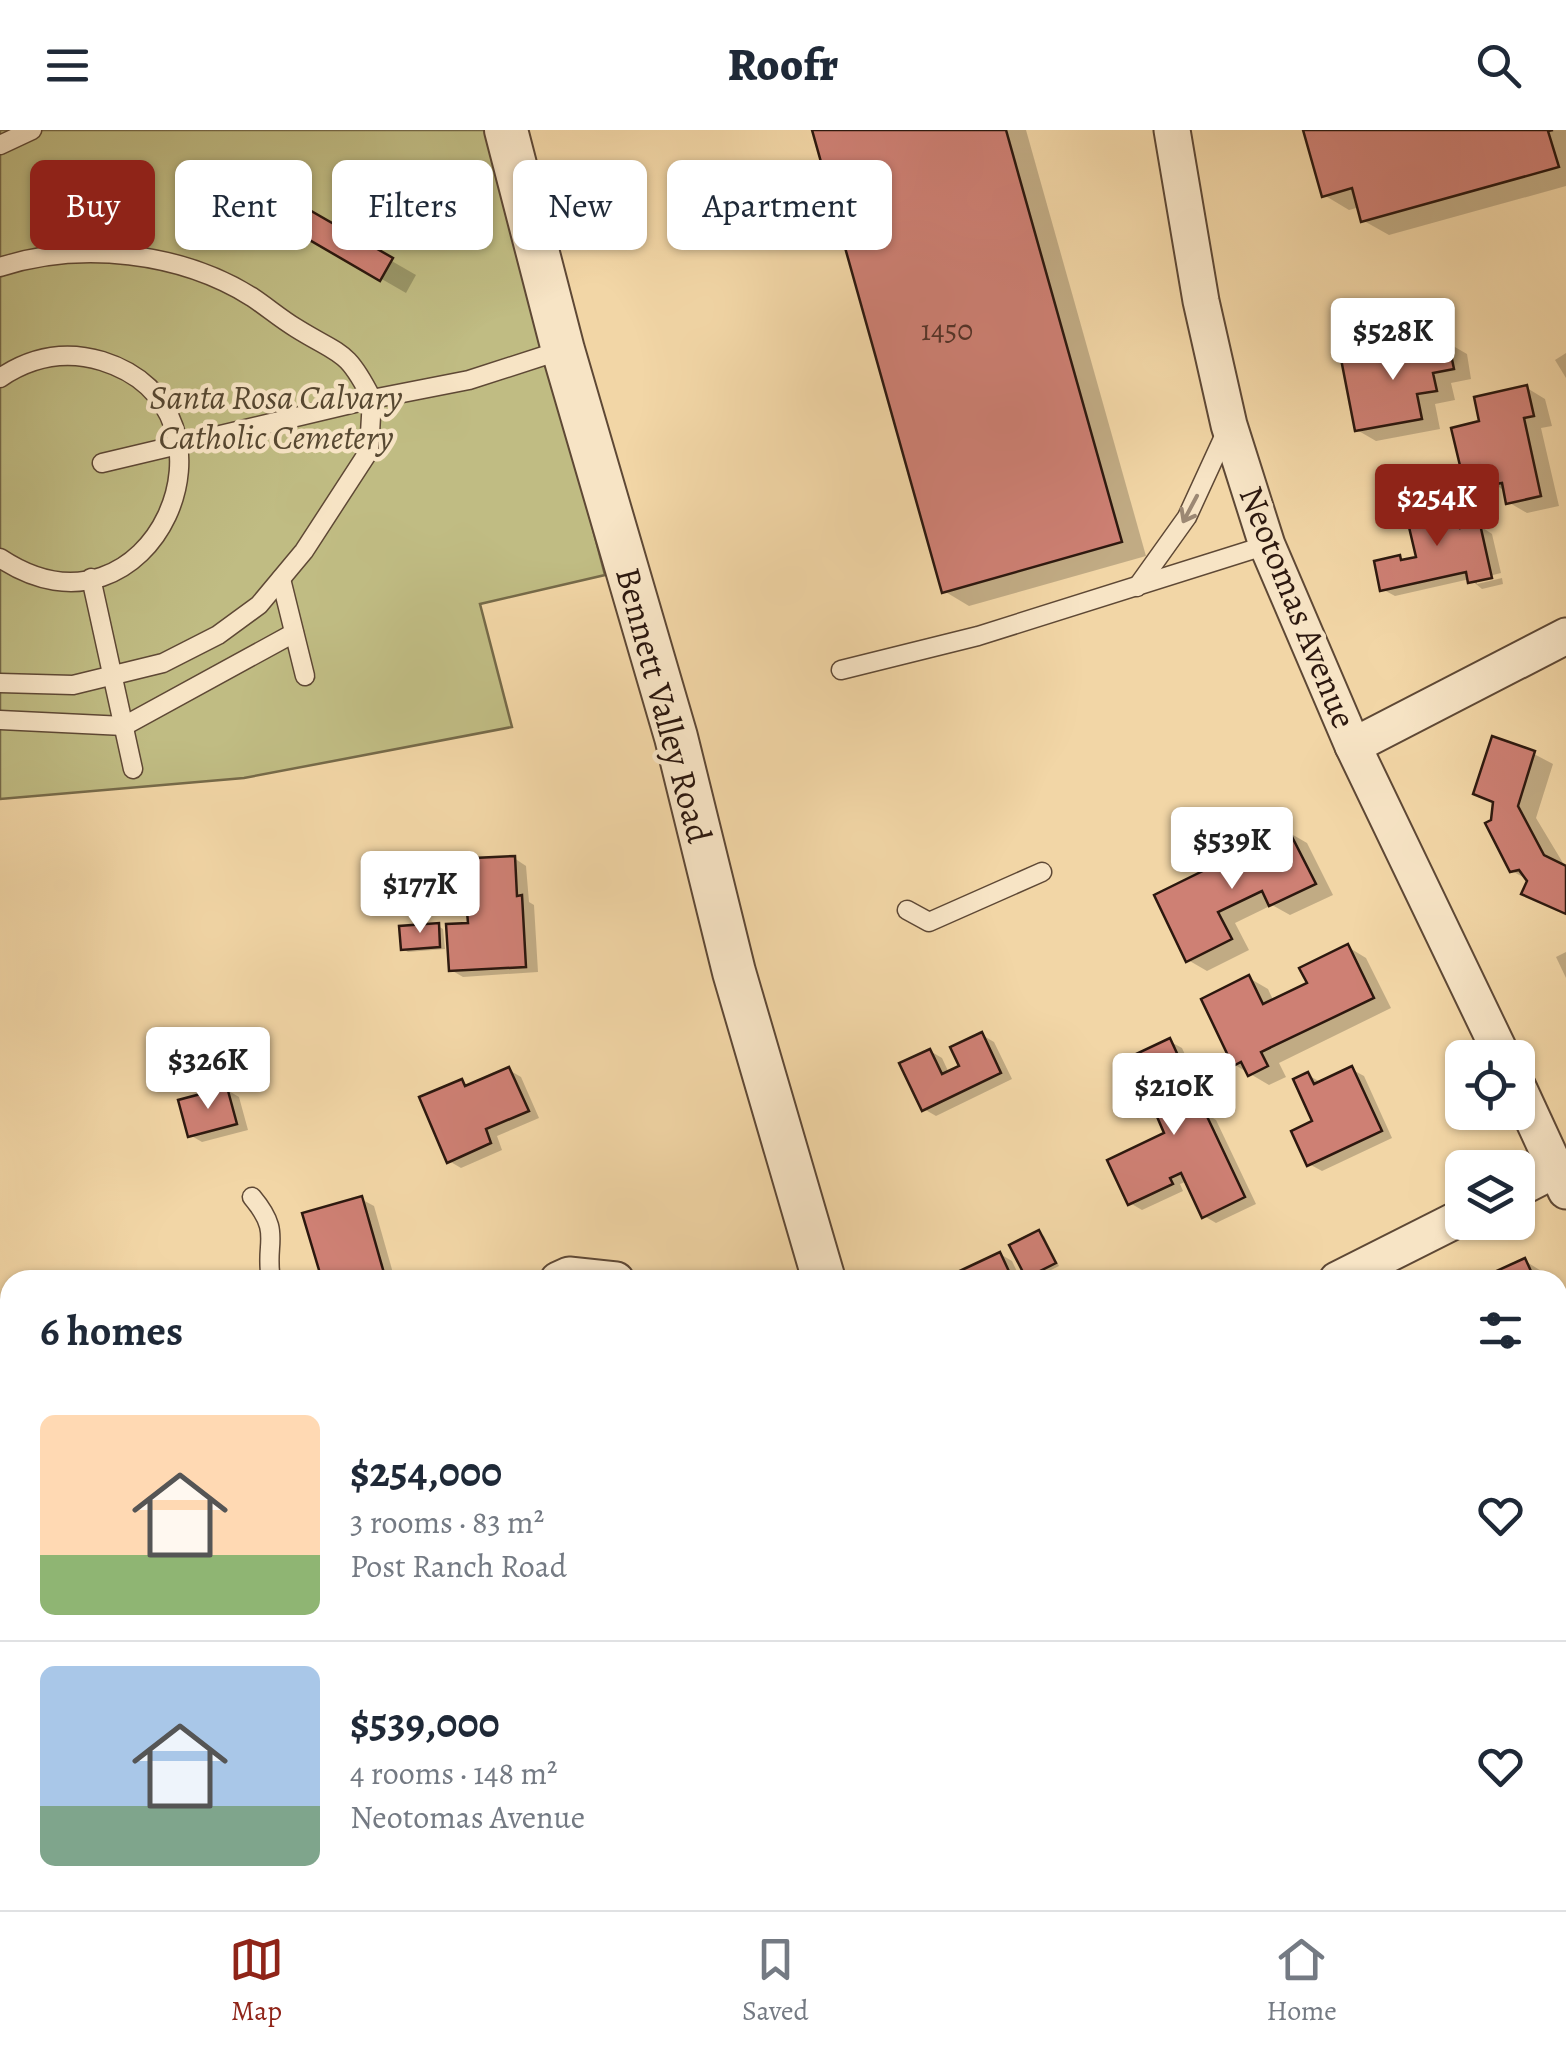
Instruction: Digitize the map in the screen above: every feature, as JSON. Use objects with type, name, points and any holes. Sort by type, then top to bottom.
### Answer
[{"type":"street","name":"Bennett Valley Road","points":[[506,130],[563,350],[676,737],[734,972],[821,1270]]},
{"type":"street","name":"Neotomas Avenue","points":[[1172,130],[1201,301],[1230,425],[1267,546],[1353,746],[1494,1040]]},
{"type":"street","points":[[1353,746],[1566,636]]},
{"type":"street","points":[[1535,1185],[1560,1180],[1551,1117]]},
{"type":"street","points":[[1357,1270],[1445,1226]]},
{"type":"lane","points":[[0,146],[32,130]]},
{"type":"lane","points":[[0,266],[80,253],[138,256],[196,271],[250,296],[298,330],[340,351],[356,368],[372,399],[369,450],[304,551],[259,605],[218,635],[162,663],[74,685],[0,684]]},
{"type":"lane","points":[[102,463],[469,380],[563,350]]},
{"type":"lane","points":[[0,378],[31,361],[68,355],[106,362],[123,370],[153,395],[172,428],[180,464],[175,500],[160,532],[120,568],[91,578],[49,579],[15,568],[0,558]]},
{"type":"lane","points":[[1137,586],[1187,516],[1230,425]]},
{"type":"lane","points":[[840,670],[978,636],[1267,546]]},
{"type":"lane","points":[[91,578],[134,768]]},
{"type":"lane","points":[[281,579],[305,676]]},
{"type":"lane","points":[[0,720],[124,726],[294,633]]},
{"type":"lane","points":[[908,910],[930,922],[1042,872]]},
{"type":"lane","points":[[252,1197],[266,1214],[273,1233],[270,1270]]},
{"type":"green space","name":"Santa Rosa Calvary Catholic Cemetery","points":[[0,130],[488,130],[513,225],[513,250],[520,250],[605,575],[480,604],[512,727],[244,778],[0,799]]},
{"type":"building","points":[[812,130],[1006,130],[1122,542],[942,593],[846,250],[892,250],[892,160],[820,160]]},
{"type":"building","points":[[1303,130],[1553,130],[1548,131],[1559,167],[1361,222],[1352,188],[1322,197]]},
{"type":"building","points":[[312,211],[332,223],[332,250],[379,250],[393,258],[380,281],[312,241]]},
{"type":"building","points":[[1448,340],[1454,369],[1433,373],[1437,391],[1417,394],[1422,419],[1355,431],[1341,359]]},
{"type":"building","points":[[1527,385],[1534,416],[1524,418],[1541,496],[1506,504],[1502,483],[1490,485],[1486,468],[1462,474],[1451,428],[1479,421],[1474,397]]},
{"type":"building","points":[[1454,499],[1460,528],[1480,524],[1492,578],[1468,583],[1466,572],[1380,591],[1374,561],[1400,555],[1401,560],[1416,557],[1405,510]]},
{"type":"building","points":[[1492,736],[1535,751],[1518,806],[1544,855],[1566,866],[1566,914],[1521,894],[1527,881],[1519,870],[1510,872],[1485,823],[1491,820],[1493,802],[1473,794]]},
{"type":"building","points":[[1288,829],[1316,884],[1269,906],[1262,891],[1218,912],[1232,939],[1186,962],[1154,895]]},
{"type":"building","points":[[515,856],[517,896],[522,895],[526,967],[449,971],[446,924],[468,923],[466,900],[477,900],[474,858]]},
{"type":"building","points":[[439,923],[440,947],[401,950],[399,926]]},
{"type":"building","points":[[1348,944],[1374,998],[1261,1052],[1268,1066],[1248,1076],[1241,1062],[1233,1066],[1201,999],[1249,975],[1263,1004],[1307,983],[1299,968]]},
{"type":"building","points":[[982,1032],[1001,1073],[922,1111],[899,1063],[930,1049],[942,1074],[959,1066],[950,1047]]},
{"type":"building","points":[[1170,1038],[1191,1084],[1185,1087],[1197,1113],[1204,1110],[1245,1197],[1202,1218],[1181,1173],[1170,1178],[1173,1184],[1128,1205],[1107,1160],[1164,1133],[1152,1105],[1143,1109],[1121,1061]]},
{"type":"building","points":[[1352,1066],[1382,1131],[1307,1166],[1291,1131],[1312,1121],[1293,1079],[1308,1072],[1314,1084]]},
{"type":"building","points":[[509,1067],[529,1111],[486,1129],[491,1143],[447,1163],[419,1097],[462,1079],[465,1086]]},
{"type":"building","points":[[227,1087],[237,1124],[188,1137],[178,1100]]},
{"type":"building","points":[[362,1196],[383,1270],[319,1270],[302,1213]]},
{"type":"building","points":[[1039,1230],[1056,1263],[1042,1270],[1022,1270],[1009,1245]]},
{"type":"building","points":[[1000,1252],[1008,1270],[962,1270]]},
{"type":"building","points":[[1525,1258],[1530,1270],[1499,1270]]}]
